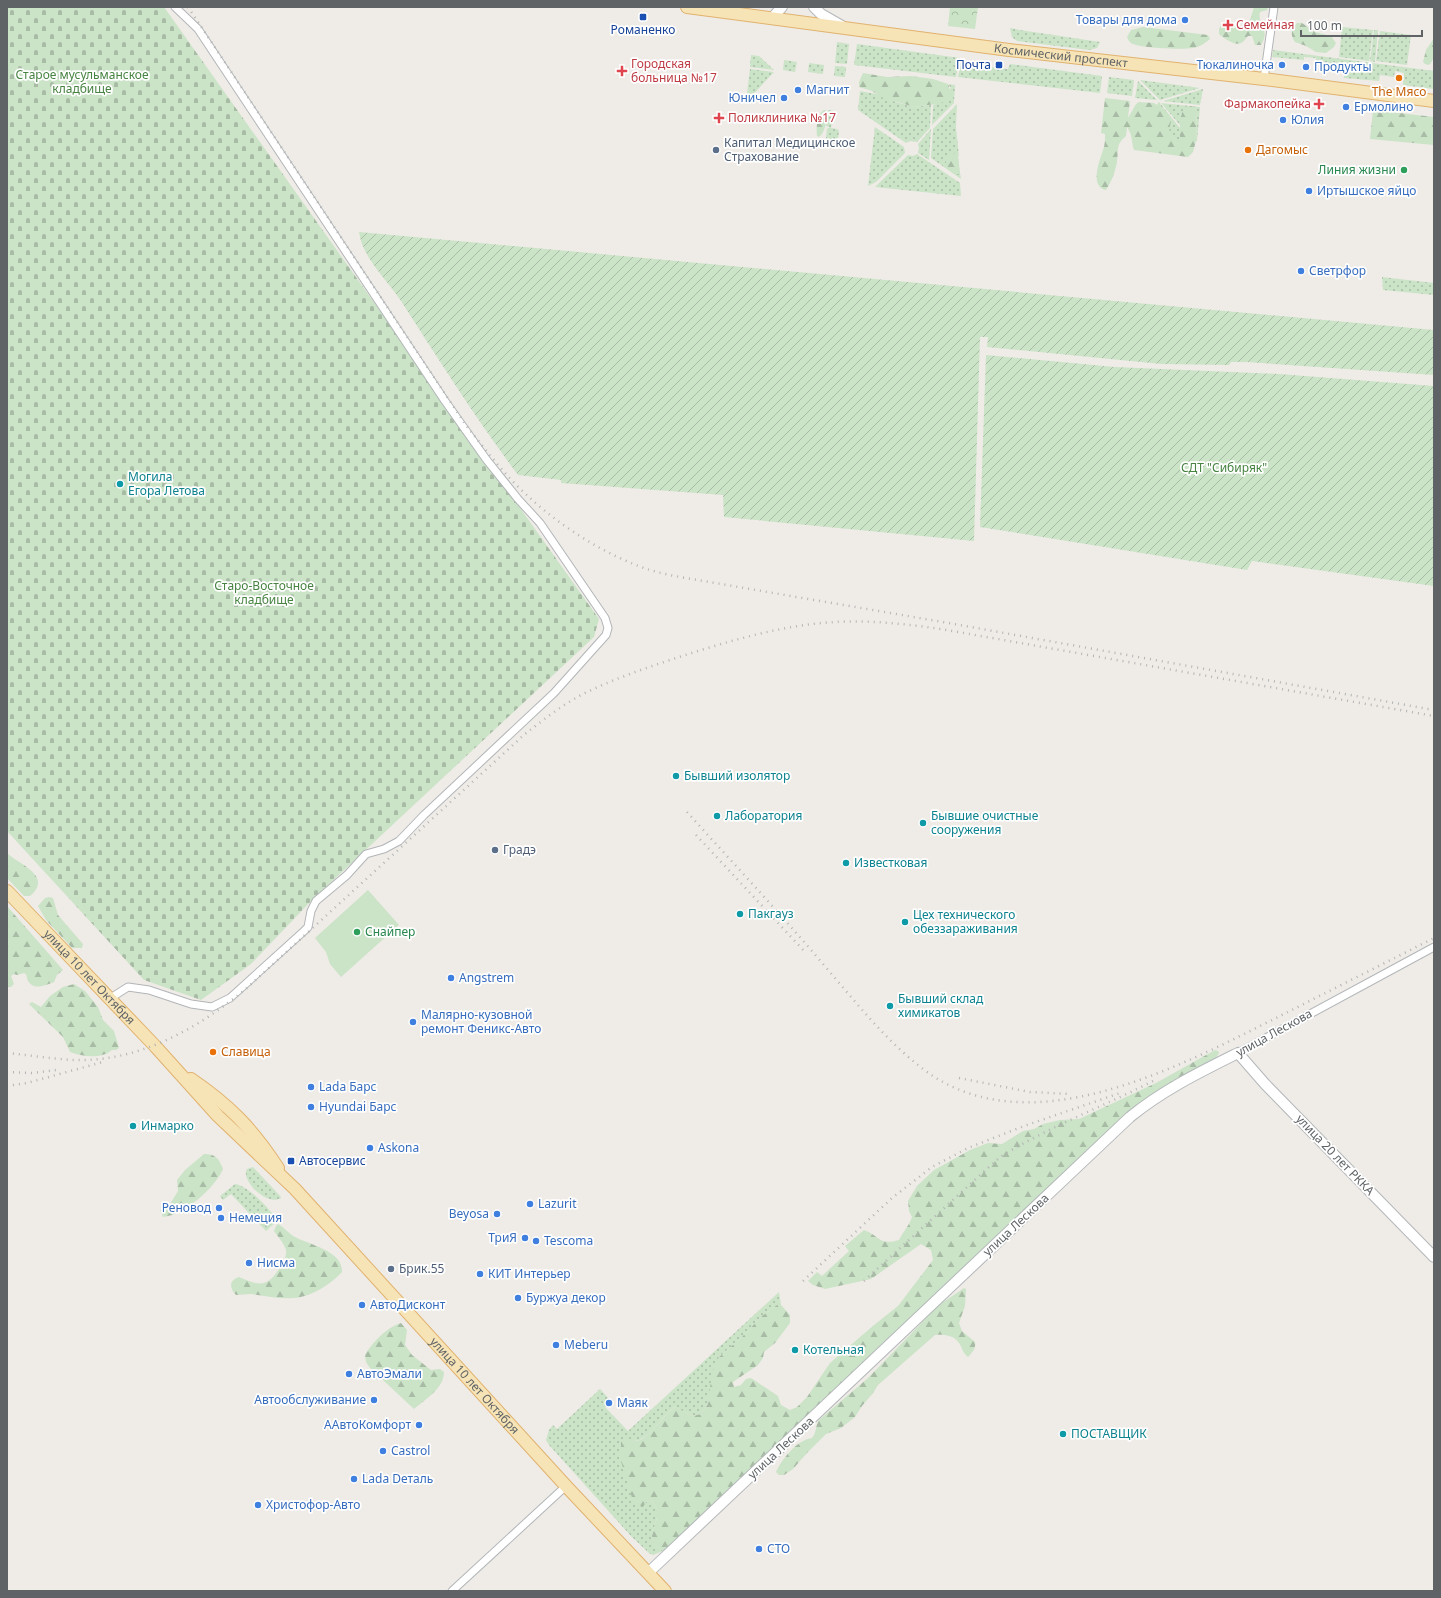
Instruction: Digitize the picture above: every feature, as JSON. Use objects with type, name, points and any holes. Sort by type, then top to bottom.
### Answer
[{"type":"main road","name":"Космический проспект","points":[[687,7],[712,8],[772,18],[1024,51],[1264,79],[1434,101]]},
{"type":"main road","points":[[772,18],[782,7]]},
{"type":"main road","points":[[814,7],[830,20],[848,28]]},
{"type":"main road","name":"улица 10 лет Октября","points":[[7,891],[171,1064],[217,1097],[244,1122],[265,1148],[285,1179],[566,1486],[665,1591]]},
{"type":"main road","name":"улица 20 лет РККА","points":[[1238,1053],[1265,1084],[1434,1256]]},
{"type":"main road","name":"улица Лескова","points":[[648,1573],[1130,1118],[1163,1092],[1238,1053]]},
{"type":"street","points":[[109,999],[128,987],[154,991],[203,1007],[212,1007],[230,998],[308,927],[311,912],[316,901],[347,875],[366,854],[384,849],[399,841],[424,815],[554,693],[606,635],[608,628],[604,618],[540,523],[518,499],[461,424],[198,29],[175,7]]},
{"type":"street","points":[[1264,79],[1274,7]]},
{"type":"street","name":"улица Лескова","points":[[1238,1053],[1434,947]]},
{"type":"street","points":[[452,1591],[566,1486]]},
{"type":"green space","name":"Старо-Восточное кладбище","points":[[7,7],[164,7],[599,619],[594,637],[313,899],[251,964],[201,1000],[144,980],[7,831]]},
{"type":"green space","points":[[950,7],[978,7],[975,29],[948,26]]},
{"type":"green space","points":[[1254,7],[1268,7],[1267,10],[1260,12],[1260,21],[1265,35],[1261,45],[1255,45],[1252,36],[1248,36],[1243,42],[1238,44],[1229,41],[1219,34],[1221,25],[1246,27]]},
{"type":"green space","points":[[1297,23],[1302,23],[1315,32],[1331,36],[1336,43],[1334,47],[1326,53],[1316,52],[1295,42],[1292,37],[1292,32]]},
{"type":"green space","points":[[1143,27],[1208,35],[1210,39],[1198,47],[1188,49],[1153,48],[1131,43],[1127,37],[1131,30]]},
{"type":"green space","points":[[1342,27],[1373,30],[1369,61],[1339,57]]},
{"type":"green space","points":[[1010,28],[1100,42],[1097,48],[1089,50],[1017,41],[1012,37]]},
{"type":"green space","points":[[1374,30],[1378,30],[1375,62],[1370,61]]},
{"type":"green space","points":[[1380,31],[1411,35],[1407,65],[1376,61]]},
{"type":"green space","points":[[1434,38],[1433,60],[1429,65],[1425,64],[1423,62],[1426,50]]},
{"type":"green space","points":[[837,42],[849,44],[847,64],[835,63]]},
{"type":"green space","points":[[857,44],[960,58],[956,77],[854,65]]},
{"type":"green space","points":[[1273,50],[1434,71],[1434,89],[1403,85],[1404,73],[1395,71],[1394,77],[1380,75],[1379,81],[1344,78],[1345,66],[1316,63],[1316,58],[1304,57],[1304,60],[1272,57]]},
{"type":"green space","points":[[751,55],[759,56],[774,70],[750,67]]},
{"type":"green space","points":[[784,60],[797,62],[795,72],[783,70]]},
{"type":"green space","points":[[809,63],[824,65],[823,74],[808,72]]},
{"type":"green space","points":[[961,64],[1008,69],[1010,64],[1102,76],[1100,93],[958,77]]},
{"type":"green space","points":[[835,66],[846,67],[845,77],[834,76]]},
{"type":"green space","points":[[750,69],[774,72],[746,102]]},
{"type":"green space","points":[[863,73],[887,77],[911,76],[933,79],[948,84],[952,96],[947,101],[914,107],[881,97],[872,91],[859,87],[859,82]]},
{"type":"green space","points":[[1109,77],[1134,80],[1132,96],[1107,93]]},
{"type":"green space","points":[[1140,80],[1200,88],[1160,100]]},
{"type":"green space","points":[[1138,81],[1157,100],[1135,98]]},
{"type":"green space","points":[[948,84],[955,85],[954,103],[932,125],[933,105],[936,104],[951,88]]},
{"type":"green space","points":[[1203,89],[1200,105],[1163,101]]},
{"type":"green space","points":[[860,91],[876,94],[914,107],[931,105],[930,128],[917,142],[910,141],[906,143],[858,110]]},
{"type":"green space","points":[[1105,98],[1130,101],[1128,118],[1136,104],[1139,102],[1154,103],[1160,107],[1171,120],[1169,132],[1176,140],[1180,140],[1180,120],[1184,107],[1191,106],[1197,109],[1196,141],[1193,152],[1188,157],[1134,150],[1131,136],[1127,127],[1126,136],[1120,142],[1118,148],[1117,162],[1112,180],[1106,190],[1101,188],[1098,183],[1097,171],[1105,142],[1105,134],[1101,133]]},
{"type":"green space","points":[[1159,102],[1180,128],[1180,140],[1176,140],[1168,132],[1160,108],[1157,105]]},
{"type":"green space","points":[[1161,103],[1200,107],[1197,141],[1197,109],[1180,120],[1180,125]]},
{"type":"green space","points":[[957,104],[956,127],[959,157],[957,154],[961,179],[931,158],[933,129]]},
{"type":"green space","points":[[824,110],[826,110],[826,125],[819,137],[817,136],[818,122],[820,115]]},
{"type":"green space","points":[[828,110],[834,111],[831,128],[839,131],[838,139],[834,143],[828,142],[826,138],[827,129],[830,127],[826,126]]},
{"type":"green space","points":[[1373,110],[1434,117],[1434,145],[1370,139]]},
{"type":"green space","points":[[875,127],[904,147],[905,153],[876,182],[868,186]]},
{"type":"green space","points":[[931,129],[929,160],[918,153],[918,144]]},
{"type":"green space","points":[[953,153],[957,154],[958,156],[959,174],[954,174],[946,165],[946,156]]},
{"type":"green space","points":[[917,154],[960,183],[961,196],[875,187],[908,155],[913,156]]},
{"type":"green space","points":[[359,232],[1434,330],[1434,375],[1246,362],[1231,362],[1229,365],[1161,364],[987,347],[988,337],[980,337],[974,541],[724,517],[723,495],[561,483],[561,480],[518,475],[473,411],[401,301],[370,259],[361,241]]},
{"type":"green space","points":[[1382,277],[1434,283],[1434,295],[1383,290]]},
{"type":"green space","name":"СДТ \"Сибиряк\"","points":[[986,355],[1115,367],[1279,374],[1434,386],[1434,586],[1252,561],[1247,570],[980,527]]},
{"type":"green space","points":[[7,853],[32,871],[36,877],[38,882],[36,889],[30,896],[24,896],[7,878]]},
{"type":"green space","name":"Снайпер","points":[[368,890],[399,925],[341,977],[330,964],[326,952],[315,938]]},
{"type":"green space","points":[[45,898],[53,898],[58,915],[83,944],[82,948],[72,948],[46,920],[38,906]]},
{"type":"green space","points":[[7,906],[63,970],[57,975],[54,982],[37,987],[33,986],[28,981],[24,973],[17,975],[14,974],[11,976],[14,984],[11,987],[7,987]]},
{"type":"green space","points":[[74,984],[85,991],[98,1007],[103,1020],[114,1031],[119,1048],[98,1056],[86,1056],[70,1052],[63,1037],[29,1004],[32,1002],[41,1007],[50,996],[63,987]]},
{"type":"green space","points":[[1215,1050],[1219,1053],[1216,1058],[1155,1094],[668,1549],[663,1551],[654,1544],[652,1536],[657,1517],[657,1509],[651,1500],[646,1502],[643,1507],[633,1501],[621,1461],[621,1442],[627,1437],[636,1441],[641,1440],[651,1432],[674,1407],[693,1416],[701,1414],[708,1404],[712,1373],[719,1357],[742,1337],[762,1316],[777,1305],[781,1305],[790,1315],[790,1323],[775,1343],[764,1352],[763,1358],[758,1365],[733,1382],[734,1387],[741,1385],[746,1379],[751,1378],[778,1396],[781,1405],[790,1410],[797,1407],[807,1397],[830,1363],[898,1306],[933,1260],[931,1250],[921,1244],[871,1279],[825,1289],[813,1285],[808,1281],[817,1272],[822,1276],[849,1251],[845,1246],[864,1230],[883,1241],[892,1242],[899,1240],[912,1217],[909,1211],[908,1201],[917,1186],[934,1170],[970,1150],[988,1143],[1002,1144],[1023,1131],[1034,1129],[1043,1124],[1060,1120],[1079,1119],[1156,1083]]},
{"type":"green space","points":[[204,1154],[216,1157],[220,1162],[223,1169],[219,1176],[206,1192],[189,1206],[171,1215],[163,1217],[160,1210],[170,1204],[178,1191],[177,1180],[185,1170]]},
{"type":"green space","points":[[253,1167],[281,1198],[275,1200],[268,1199],[256,1191],[247,1179],[246,1173],[247,1169]]},
{"type":"green space","points":[[235,1184],[252,1193],[276,1218],[277,1221],[266,1231],[231,1194],[223,1200],[220,1196]]},
{"type":"green space","points":[[278,1224],[295,1237],[332,1254],[341,1265],[342,1272],[320,1289],[300,1297],[283,1298],[251,1294],[236,1295],[232,1290],[231,1284],[236,1278],[239,1277],[252,1282],[262,1283],[267,1282],[276,1274],[286,1252],[282,1242],[274,1231]]},
{"type":"green space","points":[[964,1288],[966,1289],[965,1306],[959,1323],[962,1331],[975,1342],[974,1350],[968,1357],[957,1340],[954,1338],[945,1335],[935,1335],[878,1385],[855,1417],[841,1428],[826,1434],[793,1469],[784,1475],[779,1475],[776,1472],[782,1461],[791,1450],[801,1442],[812,1438],[815,1434],[819,1420],[868,1378],[939,1305]]},
{"type":"green space","points":[[779,1292],[781,1305],[777,1305],[762,1316],[742,1337],[719,1357],[708,1404],[701,1414],[693,1416],[674,1407],[650,1433],[639,1440],[633,1441],[629,1482],[633,1501],[646,1502],[651,1500],[657,1509],[657,1517],[652,1536],[654,1544],[663,1551],[653,1555],[631,1536],[549,1445],[546,1440],[549,1430],[553,1425],[557,1429],[600,1389],[611,1401],[605,1407],[628,1431]]},
{"type":"green space","points":[[401,1323],[407,1330],[405,1345],[412,1355],[431,1370],[440,1369],[444,1372],[438,1388],[414,1409],[370,1368],[366,1362],[365,1355],[376,1341],[390,1328]]},
{"type":"railway","points":[[188,7],[465,424],[503,471],[520,489],[556,519],[586,540],[634,564],[650,570],[680,577],[943,622],[1434,710]]},
{"type":"railway","points":[[7,1053],[74,1060],[98,1059],[145,1049],[189,1029],[229,1002],[248,987],[525,734],[560,708],[583,694],[630,674],[698,651],[776,630],[795,626],[835,622],[875,622],[941,629],[1434,716]]},
{"type":"railway","points":[[687,812],[790,925],[870,1019],[895,1045],[923,1069],[964,1092],[1009,1102],[1056,1101],[1103,1091],[1151,1076],[1197,1057],[1434,938]]},
{"type":"railway","points":[[696,835],[806,953]]},
{"type":"railway","points":[[7,1086],[27,1083],[103,1062]]},
{"type":"railway","points":[[7,1072],[33,1073],[56,1070]]},
{"type":"railway","points":[[959,1078],[1030,1092],[1071,1094]]},
{"type":"railway","points":[[864,1281],[1000,1157],[1058,1126],[1157,1079]]},
{"type":"railway","points":[[803,1281],[892,1198],[932,1167],[968,1148],[1024,1126],[1123,1092]]},
{"type":"place","name":"Романенко","points":[[643,17]]},
{"type":"place","name":"Товары для дома","points":[[1185,20]]},
{"type":"place","name":"Семейная","points":[[1228,25]]},
{"type":"place","name":"Почта","points":[[999,65]]},
{"type":"place","name":"Тюкалиночка","points":[[1282,65]]},
{"type":"place","name":"Продукты","points":[[1306,67]]},
{"type":"place","name":"Городская больница №17","points":[[622,71]]},
{"type":"place","name":"The Мясо","points":[[1399,78]]},
{"type":"place","name":"Магнит","points":[[798,90]]},
{"type":"place","name":"Юничел","points":[[784,98]]},
{"type":"place","name":"Фармакопейка","points":[[1319,104]]},
{"type":"place","name":"Ермолино","points":[[1346,107]]},
{"type":"place","name":"Поликлиника №17","points":[[719,118]]},
{"type":"place","name":"Юлия","points":[[1283,120]]},
{"type":"place","name":"Капитал Медицинское Страхование","points":[[716,150]]},
{"type":"place","name":"Дагомыс","points":[[1248,150]]},
{"type":"place","name":"Линия жизни","points":[[1404,170]]},
{"type":"place","name":"Иртышское яйцо","points":[[1309,191]]},
{"type":"place","name":"Светрфор","points":[[1301,271]]},
{"type":"place","name":"Могила Егора Летова","points":[[120,484]]},
{"type":"place","name":"Бывший изолятор","points":[[676,776]]},
{"type":"place","name":"Лаборатория","points":[[717,816]]},
{"type":"place","name":"Бывшие очистные сооружения","points":[[923,823]]},
{"type":"place","name":"Градэ","points":[[495,850]]},
{"type":"place","name":"Известковая","points":[[846,863]]},
{"type":"place","name":"Пакгауз","points":[[740,914]]},
{"type":"place","name":"Цех технического обеззараживания","points":[[905,922]]},
{"type":"place","name":"Снайпер","points":[[357,932]]},
{"type":"place","name":"Angstrem","points":[[451,978]]},
{"type":"place","name":"Бывший склад химикатов","points":[[890,1006]]},
{"type":"place","name":"Малярно-кузовной ремонт Феникс-Авто","points":[[413,1022]]},
{"type":"place","name":"Славица","points":[[213,1052]]},
{"type":"place","name":"Lada Барс","points":[[311,1087]]},
{"type":"place","name":"Hyundai Барс","points":[[311,1107]]},
{"type":"place","name":"Инмарко","points":[[133,1126]]},
{"type":"place","name":"Askona","points":[[370,1148]]},
{"type":"place","name":"Автосервис","points":[[291,1161]]},
{"type":"place","name":"Lazurit","points":[[530,1204]]},
{"type":"place","name":"Реновод","points":[[219,1208]]},
{"type":"place","name":"Beyosa","points":[[497,1214]]},
{"type":"place","name":"Немеция","points":[[221,1218]]},
{"type":"place","name":"ТриЯ","points":[[525,1238]]},
{"type":"place","name":"Tescoma","points":[[536,1241]]},
{"type":"place","name":"Нисма","points":[[249,1263]]},
{"type":"place","name":"Брик.55","points":[[391,1269]]},
{"type":"place","name":"КИТ Интерьер","points":[[480,1274]]},
{"type":"place","name":"Буржуа декор","points":[[518,1298]]},
{"type":"place","name":"АвтоДисконт","points":[[362,1305]]},
{"type":"place","name":"Meberu","points":[[556,1345]]},
{"type":"place","name":"Котельная","points":[[795,1350]]},
{"type":"place","name":"АвтоЭмали","points":[[349,1374]]},
{"type":"place","name":"Автообслуживание","points":[[374,1400]]},
{"type":"place","name":"Маяк","points":[[609,1403]]},
{"type":"place","name":"ААвтоКомфорт","points":[[419,1425]]},
{"type":"place","name":"ПОСТАВЩИК","points":[[1063,1434]]},
{"type":"place","name":"Castrol","points":[[383,1451]]},
{"type":"place","name":"Lada Dеталь","points":[[354,1479]]},
{"type":"place","name":"Христофор-Авто","points":[[258,1505]]},
{"type":"place","name":"СТО","points":[[759,1549]]},
{"type":"park label","name":"Старое мусульманское кладбище","points":[[82,82]]}]
